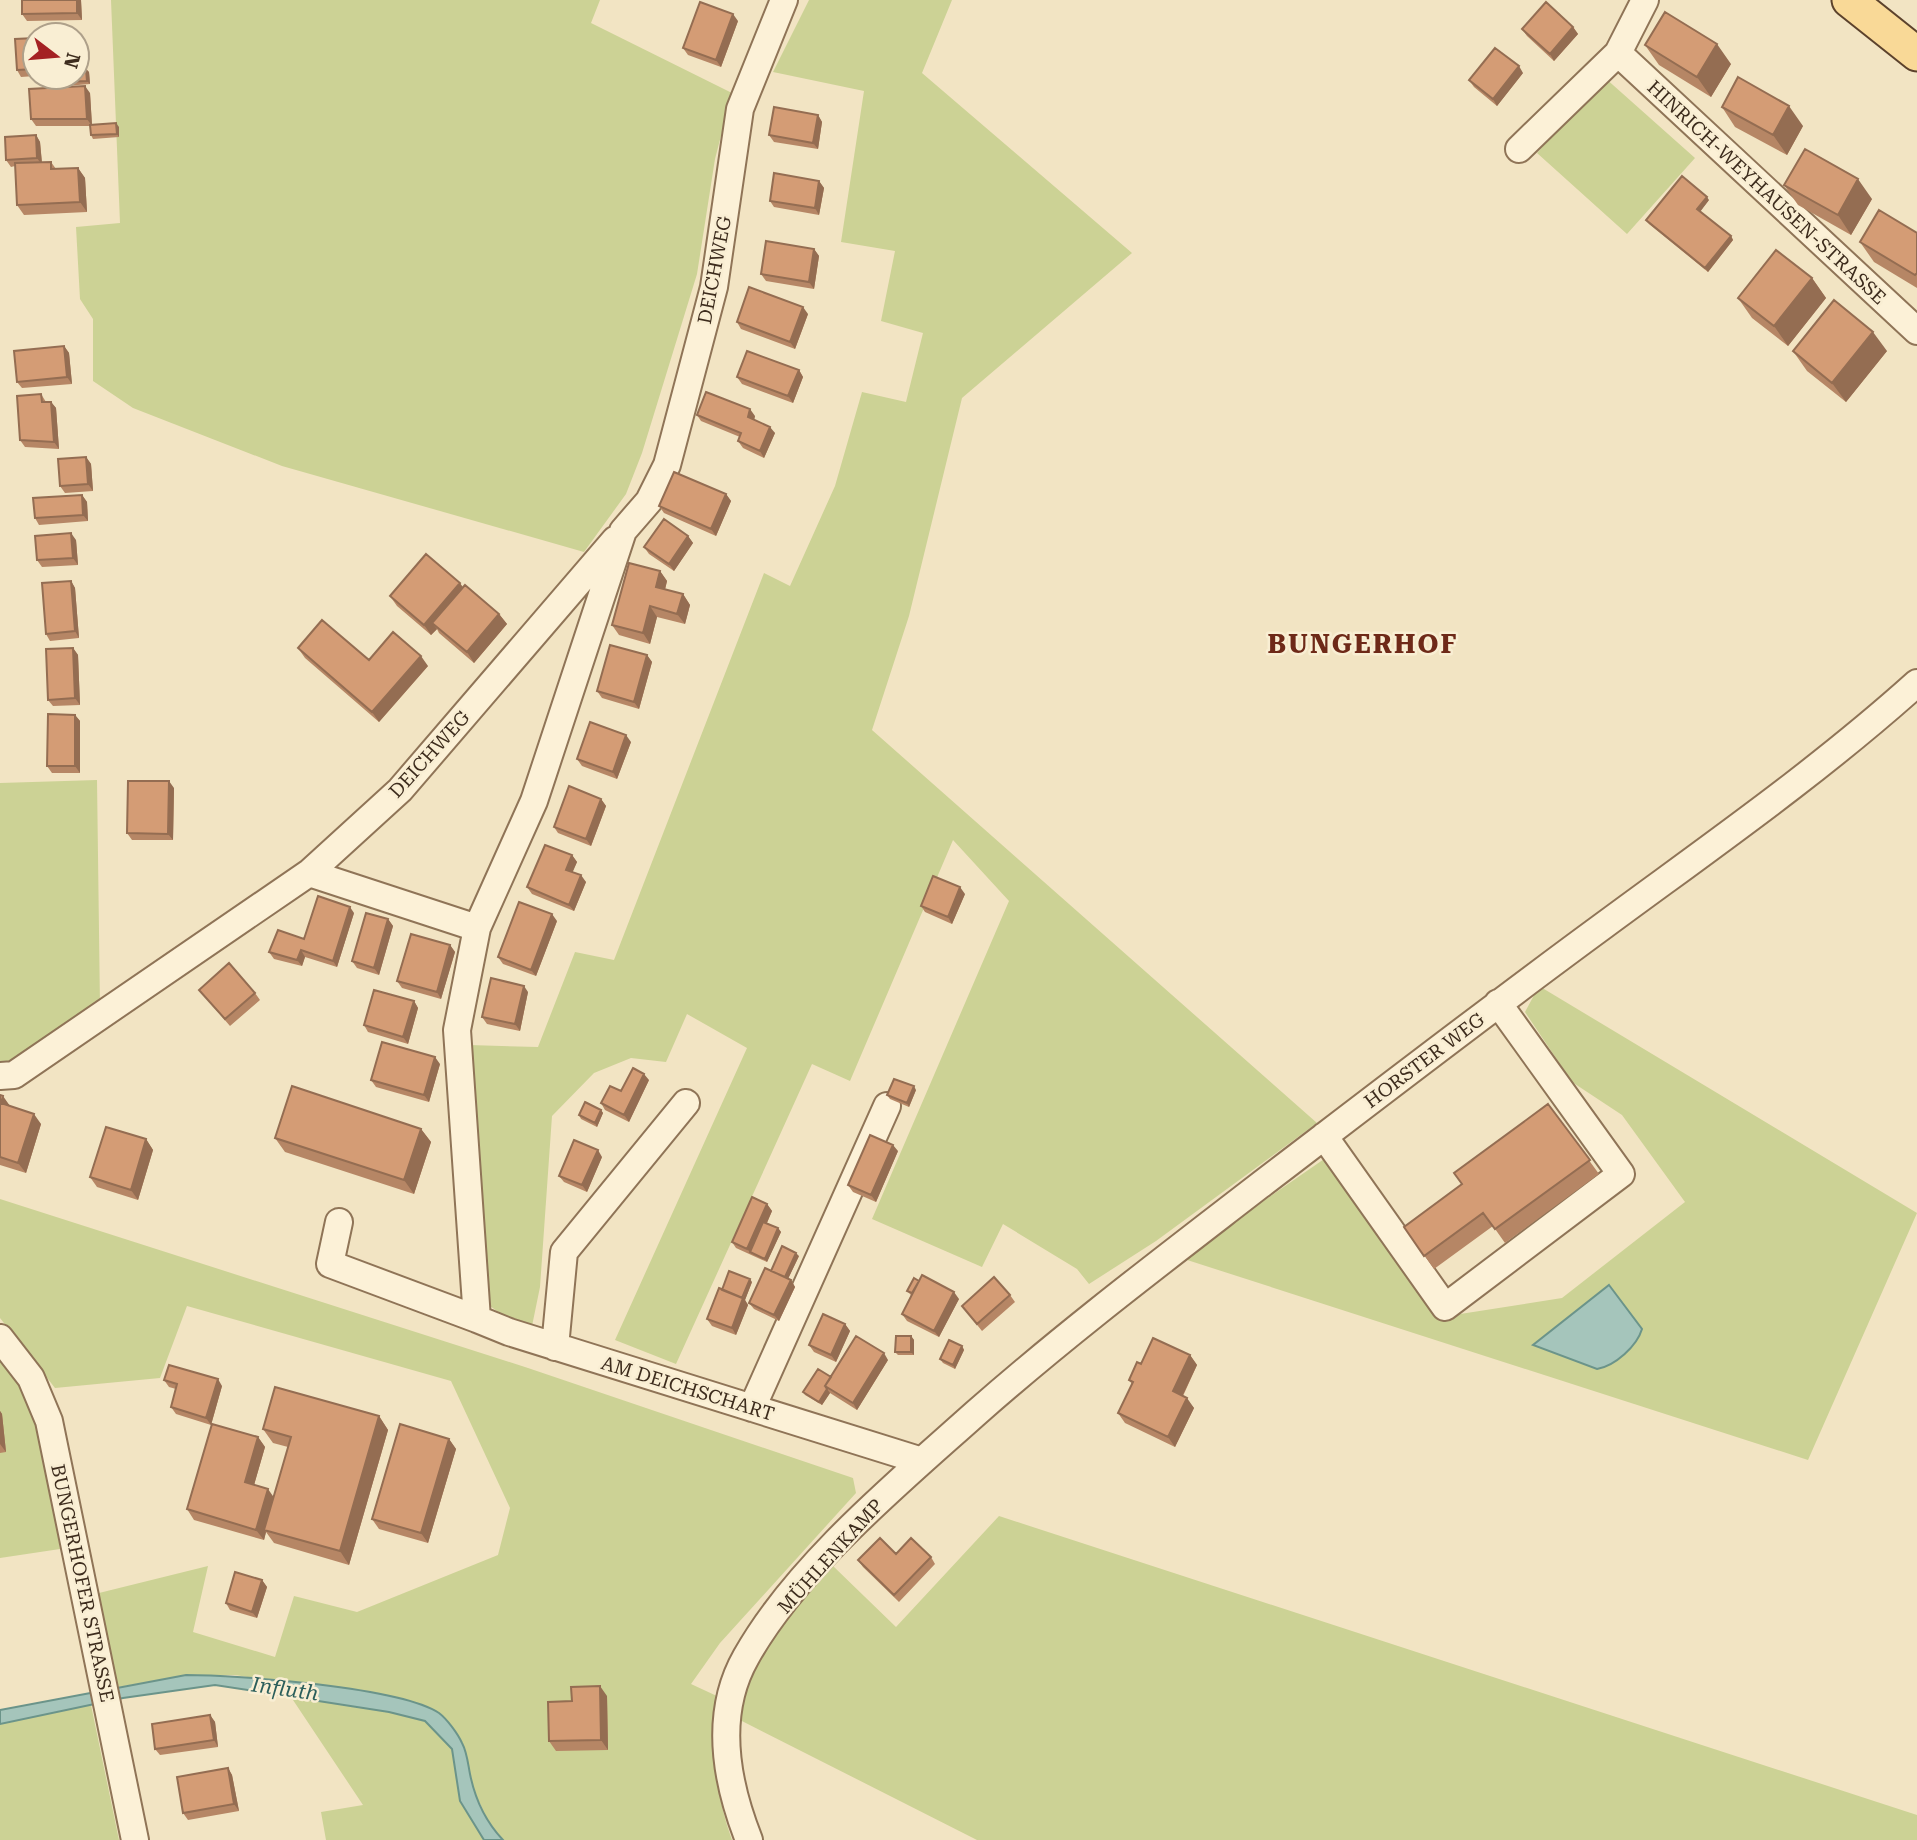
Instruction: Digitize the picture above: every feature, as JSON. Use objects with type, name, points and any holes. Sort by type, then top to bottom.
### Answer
[{"type":"main road","points":[[1849,0],[1917,54]]},
{"type":"street","name":"DEICHWEG","points":[[7,1075],[309,873],[400,790],[649,501],[667,465],[714,286],[740,109],[784,0]]},
{"type":"street","points":[[1518,149],[1618,53],[1645,0]]},
{"type":"street","name":"HINRICH-WEYHAUSEN-STRASSE","points":[[1618,53],[1917,331]]},
{"type":"street","name":"DEICHWEG","points":[[475,1307],[457,1030],[477,928],[534,801],[623,531]]},
{"type":"street","name":"HORSTER WEG","points":[[930,1454],[1060,1338],[1498,1003],[1816,770],[1917,683]]},
{"type":"street","points":[[309,873],[477,928]]},
{"type":"street","points":[[1324,1136],[1446,1307],[1611,1182],[1621,1174],[1498,1003]]},
{"type":"street","points":[[555,1346],[564,1252],[686,1103]]},
{"type":"street","points":[[752,1408],[887,1106]]},
{"type":"street","name":"AM DEICHSCHART","points":[[339,1222],[330,1264],[475,1307],[555,1346],[752,1408],[930,1454]]},
{"type":"street","name":"BUNGERHOFER STRASSE","points":[[0,1338],[31,1378],[49,1421],[135,1840]]},
{"type":"street","name":"MÜHLENKAMP","points":[[748,1840],[732,1797],[725,1748],[730,1696],[745,1658],[798,1586],[842,1537],[930,1454]]},
{"type":"green space","points":[[111,0],[600,0],[591,23],[732,93],[715,159],[697,274],[642,453],[626,494],[584,552],[282,466],[133,408],[93,381],[93,319],[80,299],[76,227],[120,223]]},
{"type":"green space","points":[[809,0],[952,0],[922,73],[1132,253],[962,398],[909,616],[872,730],[1317,1123],[1156,1241],[1089,1284],[1077,1269],[1003,1224],[982,1267],[872,1219],[1009,901],[953,840],[850,1081],[812,1064],[676,1364],[615,1340],[747,1048],[687,1014],[666,1062],[631,1058],[594,1073],[552,1116],[540,1287],[532,1326],[508,1319],[483,1301],[469,1045],[538,1047],[575,952],[614,960],[764,573],[790,586],[835,486],[862,392],[906,402],[923,333],[881,321],[895,251],[841,242],[864,91],[773,72]]},
{"type":"green space","points":[[1604,77],[1695,158],[1627,234],[1537,153]]},
{"type":"green space","points":[[97,780],[100,1007],[15,1062],[0,1067],[0,783]]},
{"type":"green space","points":[[1539,986],[1917,1213],[1808,1460],[1181,1258],[1327,1157],[1441,1317],[1562,1298],[1685,1202],[1622,1115],[1572,1082],[1525,1012]]},
{"type":"green space","points":[[0,1199],[528,1368],[853,1478],[856,1493],[720,1643],[691,1684],[719,1697],[715,1733],[716,1769],[726,1823],[732,1840],[503,1840],[491,1827],[473,1789],[463,1744],[441,1714],[415,1703],[235,1675],[186,1675],[119,1687],[112,1672],[99,1593],[208,1566],[193,1632],[275,1657],[294,1596],[357,1612],[498,1555],[510,1508],[451,1381],[187,1306],[160,1378],[55,1388],[0,1318]]},
{"type":"green space","points":[[0,1357],[16,1376],[37,1422],[49,1473],[60,1549],[0,1558]]},
{"type":"green space","points":[[999,1516],[1917,1815],[1917,1840],[977,1840],[736,1718],[751,1672],[772,1634],[833,1566],[896,1627]]},
{"type":"green space","points":[[291,1697],[389,1712],[425,1721],[452,1749],[460,1801],[484,1840],[326,1840],[321,1812],[363,1805]]},
{"type":"green space","points":[[91,1705],[119,1840],[0,1840],[0,1724]]},
{"type":"water","points":[[1609,1285],[1642,1329],[1635,1342],[1618,1360],[1597,1369],[1533,1345]]},
{"type":"water","name":"Influth","points":[[186,1675],[317,1684],[390,1696],[439,1713],[460,1739],[478,1801],[491,1826],[503,1840],[484,1840],[460,1801],[452,1749],[425,1721],[389,1712],[215,1685],[123,1698],[0,1724],[0,1710]]},
{"type":"building","points":[[22,0],[77,0],[77,13],[22,14]]},
{"type":"building","points":[[700,2],[733,14],[716,60],[683,48]]},
{"type":"building","points":[[1546,2],[1573,27],[1550,54],[1522,29]]},
{"type":"building","points":[[1665,12],[1717,44],[1697,77],[1645,45]]},
{"type":"building","points":[[15,39],[21,39],[21,70],[17,70]]},
{"type":"building","points":[[1495,48],[1519,66],[1493,99],[1469,80]]},
{"type":"building","points":[[1738,77],[1789,106],[1773,135],[1722,107]]},
{"type":"building","points":[[29,91],[85,91],[87,119],[31,119]]},
{"type":"building","points":[[774,107],[818,115],[813,143],[769,135]]},
{"type":"building","points":[[116,123],[117,134],[91,135],[90,125]]},
{"type":"building","points":[[36,135],[37,158],[6,160],[5,137]]},
{"type":"building","points":[[1805,149],[1858,179],[1838,215],[1784,185]]},
{"type":"building","points":[[51,162],[51,169],[78,168],[80,202],[17,205],[15,163]]},
{"type":"building","points":[[774,173],[819,181],[815,208],[770,201]]},
{"type":"building","points":[[1682,176],[1707,197],[1697,209],[1731,236],[1705,268],[1646,220]]},
{"type":"building","points":[[1879,210],[1917,233],[1915,275],[1860,242]]},
{"type":"building","points":[[766,241],[814,249],[809,282],[761,274]]},
{"type":"building","points":[[1776,250],[1812,278],[1774,326],[1738,298]]},
{"type":"building","points":[[749,287],[803,307],[790,342],[737,322]]},
{"type":"building","points":[[1834,300],[1873,332],[1832,383],[1793,351]]},
{"type":"building","points":[[64,346],[67,377],[17,382],[14,351]]},
{"type":"building","points":[[747,351],[799,370],[788,396],[737,377]]},
{"type":"building","points":[[706,392],[750,409],[748,417],[770,427],[760,451],[738,441],[741,433],[697,415]]},
{"type":"building","points":[[41,394],[42,402],[51,402],[54,442],[20,440],[17,396]]},
{"type":"building","points":[[86,457],[88,484],[60,486],[58,459]]},
{"type":"building","points":[[674,472],[726,494],[711,529],[659,506]]},
{"type":"building","points":[[82,495],[83,515],[35,518],[33,498]]},
{"type":"building","points":[[664,519],[688,536],[669,564],[644,547]]},
{"type":"building","points":[[71,533],[73,558],[37,560],[35,536]]},
{"type":"building","points":[[426,554],[460,583],[424,625],[390,596]]},
{"type":"building","points":[[629,563],[660,571],[656,587],[683,594],[677,614],[650,606],[643,633],[612,625]]},
{"type":"building","points":[[71,581],[75,631],[46,634],[42,583]]},
{"type":"building","points":[[465,585],[499,614],[467,652],[432,623]]},
{"type":"building","points":[[322,620],[369,660],[393,632],[421,656],[372,712],[298,648]]},
{"type":"building","points":[[610,645],[647,655],[634,702],[597,691]]},
{"type":"building","points":[[73,648],[75,698],[48,700],[46,649]]},
{"type":"building","points":[[48,714],[75,715],[75,766],[47,766]]},
{"type":"building","points":[[590,722],[626,735],[613,772],[577,759]]},
{"type":"building","points":[[128,781],[169,781],[168,834],[127,833]]},
{"type":"building","points":[[569,786],[601,799],[586,839],[554,827]]},
{"type":"building","points":[[545,845],[572,855],[566,870],[581,875],[569,905],[527,887]]},
{"type":"building","points":[[933,876],[960,887],[948,917],[921,906]]},
{"type":"building","points":[[318,896],[350,907],[333,961],[301,950],[297,960],[269,952],[278,930],[304,939]]},
{"type":"building","points":[[519,902],[552,914],[531,970],[498,957]]},
{"type":"building","points":[[366,913],[388,919],[374,968],[352,961]]},
{"type":"building","points":[[411,934],[450,945],[437,992],[397,981]]},
{"type":"building","points":[[229,963],[255,993],[225,1019],[199,990]]},
{"type":"building","points":[[491,978],[524,986],[515,1024],[482,1017]]},
{"type":"building","points":[[374,990],[414,1001],[403,1037],[364,1025]]},
{"type":"building","points":[[382,1042],[435,1057],[424,1095],[371,1080]]},
{"type":"building","points":[[633,1068],[644,1074],[624,1115],[601,1103],[610,1086],[621,1091]]},
{"type":"building","points":[[894,1079],[914,1086],[907,1103],[887,1095]]},
{"type":"building","points":[[292,1086],[421,1129],[404,1180],[275,1138]]},
{"type":"building","points":[[0,1095],[3,1096],[1,1103],[34,1114],[18,1163],[0,1157]]},
{"type":"building","points":[[585,1102],[601,1110],[595,1123],[579,1115]]},
{"type":"building","points":[[1548,1104],[1590,1160],[1495,1229],[1483,1213],[1424,1256],[1404,1227],[1462,1184],[1454,1173]]},
{"type":"building","points":[[106,1127],[146,1139],[131,1190],[90,1177]]},
{"type":"building","points":[[870,1135],[893,1145],[871,1195],[848,1185]]},
{"type":"building","points":[[574,1140],[598,1150],[582,1185],[559,1176]]},
{"type":"building","points":[[752,1197],[767,1204],[747,1249],[732,1242]]},
{"type":"building","points":[[763,1222],[778,1228],[765,1259],[750,1252]]},
{"type":"building","points":[[782,1246],[796,1253],[785,1277],[771,1271]]},
{"type":"building","points":[[765,1268],[791,1280],[774,1315],[749,1303]]},
{"type":"building","points":[[729,1271],[750,1279],[742,1298],[722,1290]]},
{"type":"building","points":[[922,1275],[954,1292],[934,1331],[902,1314]]},
{"type":"building","points":[[994,1277],[1010,1295],[977,1324],[962,1306]]},
{"type":"building","points":[[914,1278],[919,1281],[912,1293],[907,1291]]},
{"type":"building","points":[[719,1288],[743,1298],[732,1328],[707,1319]]},
{"type":"building","points":[[823,1314],[845,1324],[831,1355],[809,1345]]},
{"type":"building","points":[[856,1336],[884,1353],[853,1403],[825,1386]]},
{"type":"building","points":[[896,1336],[911,1336],[911,1352],[895,1352]]},
{"type":"building","points":[[1153,1338],[1190,1355],[1173,1391],[1187,1398],[1168,1437],[1118,1413],[1133,1382],[1129,1380],[1137,1362],[1141,1364]]},
{"type":"building","points":[[949,1340],[962,1346],[953,1365],[940,1359]]},
{"type":"building","points":[[169,1365],[218,1379],[206,1418],[171,1407],[177,1384],[164,1380]]},
{"type":"building","points":[[818,1369],[831,1377],[819,1402],[803,1392]]},
{"type":"building","points":[[275,1387],[379,1416],[340,1551],[264,1530],[291,1437],[263,1429]]},
{"type":"building","points":[[212,1424],[258,1437],[245,1482],[268,1489],[256,1530],[187,1509]]},
{"type":"building","points":[[400,1424],[449,1439],[421,1533],[372,1519]]},
{"type":"building","points":[[880,1538],[896,1554],[911,1538],[931,1557],[894,1595],[858,1560]]},
{"type":"building","points":[[235,1572],[262,1580],[252,1612],[226,1603]]},
{"type":"building","points":[[600,1686],[601,1740],[549,1741],[548,1702],[572,1701],[571,1687]]},
{"type":"building","points":[[210,1715],[214,1740],[155,1749],[152,1724]]},
{"type":"building","points":[[228,1768],[234,1804],[183,1813],[177,1777]]},
{"type":"district","name":"BUNGERHOF","points":[[1363,644]]}]
